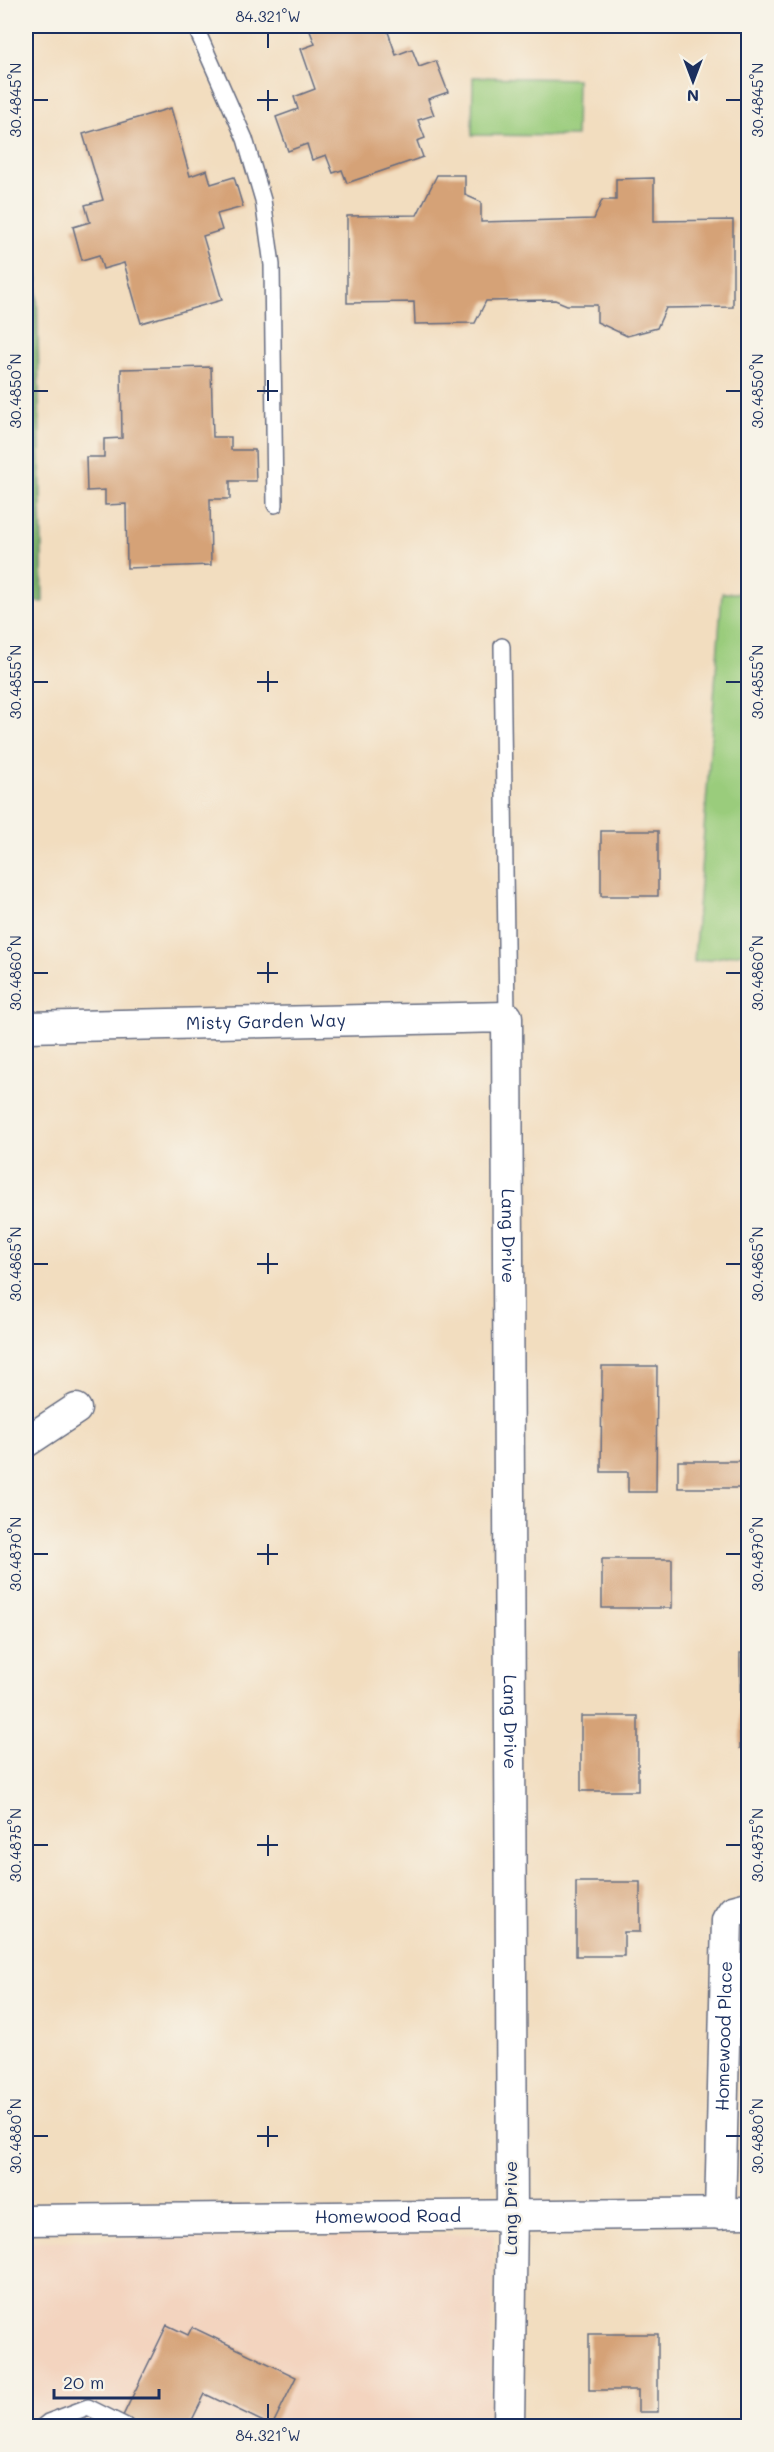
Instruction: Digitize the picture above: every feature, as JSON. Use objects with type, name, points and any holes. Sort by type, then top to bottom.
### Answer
[{"type":"street","name":"Misty Garden Way","points":[[26,1027],[507,1017]]},
{"type":"street","name":"Lang Drive","points":[[507,1017],[512,2214],[509,2427]]},
{"type":"street","points":[[26,1442],[76,1409]]},
{"type":"street","name":"Homewood Place","points":[[734,2214],[727,1920],[733,1911],[748,1906]]},
{"type":"street","name":"Homewood Road","points":[[26,2220],[512,2214],[734,2214]]},
{"type":"lane","points":[[195,26],[245,139],[263,200],[272,265],[275,505]]},
{"type":"lane","points":[[502,646],[507,1017]]},
{"type":"lane","points":[[43,2427],[48,2422],[88,2407],[126,2427]]},
{"type":"shaded area","points":[[494,2234],[489,2426],[26,2426],[26,2241]]},
{"type":"green space","points":[[473,77],[577,79],[576,136],[472,135]]},
{"type":"green space","points":[[26,250],[37,278],[43,602],[26,602]]},
{"type":"green space","points":[[722,593],[748,593],[748,952],[694,962]]},
{"type":"building","points":[[308,26],[386,26],[396,55],[412,49],[419,67],[436,61],[448,92],[428,99],[434,115],[418,120],[425,138],[417,141],[423,157],[347,183],[342,170],[333,173],[326,155],[312,160],[307,144],[288,151],[276,117],[298,109],[294,97],[315,89],[301,49],[315,44]]},
{"type":"building","points":[[171,108],[190,176],[207,170],[211,184],[234,177],[243,207],[217,214],[222,230],[203,236],[222,300],[141,323],[124,263],[103,269],[99,255],[82,260],[73,227],[90,222],[85,205],[103,200],[83,134]]},
{"type":"building","points":[[437,175],[465,175],[465,195],[481,202],[481,222],[594,219],[602,200],[616,200],[616,179],[654,178],[654,221],[733,220],[733,307],[666,308],[657,328],[627,336],[597,322],[597,305],[567,305],[555,300],[486,301],[475,323],[415,324],[414,302],[347,303],[347,216],[417,215]]},
{"type":"building","points":[[211,367],[213,437],[231,437],[231,450],[255,450],[256,481],[230,481],[230,499],[210,499],[211,565],[127,568],[126,504],[105,505],[105,490],[87,491],[86,457],[104,457],[104,439],[122,438],[121,369]]},
{"type":"building","points":[[601,831],[658,831],[658,896],[601,896]]},
{"type":"building","points":[[602,1366],[657,1366],[656,1492],[628,1492],[628,1472],[601,1472]]},
{"type":"building","points":[[678,1461],[748,1461],[748,1488],[678,1488]]},
{"type":"building","points":[[602,1559],[672,1559],[672,1608],[602,1608]]},
{"type":"building","points":[[740,1653],[748,1653],[748,1748],[740,1748]]},
{"type":"building","points":[[581,1716],[638,1716],[638,1791],[581,1791]]},
{"type":"building","points":[[746,1774],[748,1774],[748,1871],[746,1871]]},
{"type":"building","points":[[576,1882],[640,1882],[640,1932],[624,1932],[624,1956],[576,1956]]},
{"type":"building","points":[[167,2325],[188,2335],[192,2327],[296,2377],[272,2426],[205,2394],[189,2426],[134,2426],[121,2420]]},
{"type":"building","points":[[589,2334],[658,2334],[658,2412],[638,2412],[638,2390],[589,2390]]}]
